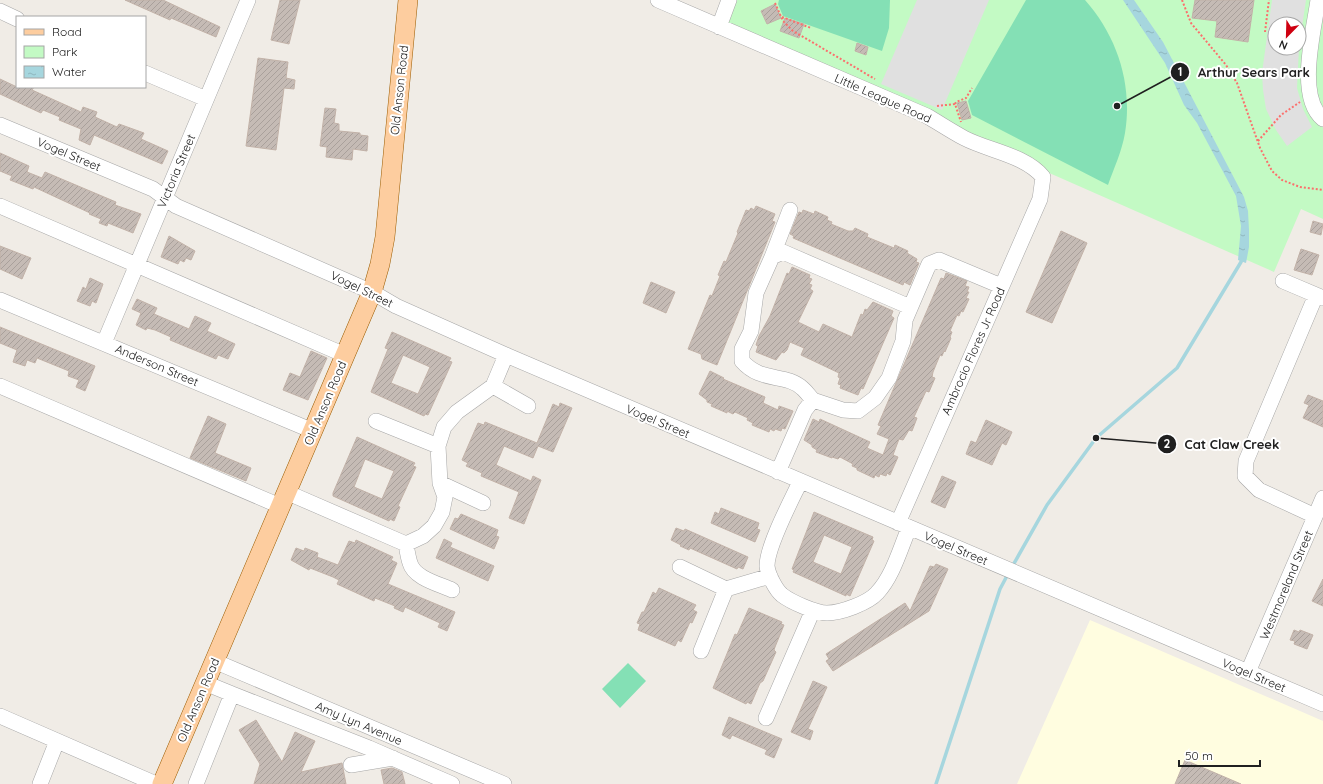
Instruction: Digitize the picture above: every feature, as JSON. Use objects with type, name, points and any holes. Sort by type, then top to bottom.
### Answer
[{"type":"main road","name":"Old Anson Road","points":[[162,784],[372,292],[380,264],[385,237],[408,0]]},
{"type":"street","name":"Little League Road","points":[[658,0],[927,116],[965,138],[1010,156],[1036,170],[1043,178]]},
{"type":"street","points":[[719,26],[729,0]]},
{"type":"street","points":[[1318,0],[1309,68],[1309,87],[1313,104],[1319,116],[1323,119]]},
{"type":"street","name":"Victoria Street","points":[[104,343],[206,99],[243,2]]},
{"type":"street","points":[[0,11],[16,19]]},
{"type":"street","points":[[146,73],[206,99]]},
{"type":"street","name":"Vogel Street","points":[[0,125],[152,189],[176,206],[372,292],[396,306],[506,355],[903,526],[1323,704]]},
{"type":"street","name":"Ambrocio Flores Jr Road","points":[[903,526],[1001,286],[1040,199],[1043,178]]},
{"type":"street","points":[[0,206],[346,355]]},
{"type":"street","points":[[790,210],[756,293],[751,331],[742,349],[742,361],[749,369],[770,378],[785,380],[802,387],[813,400],[843,410],[858,411],[875,398],[889,378],[903,341],[905,320],[929,264],[939,260],[1001,286]]},
{"type":"street","points":[[772,257],[783,252],[910,307]]},
{"type":"street","points":[[1283,281],[1319,297],[1246,460],[1245,476],[1259,490],[1315,516]]},
{"type":"street","name":"Anderson Street","points":[[0,300],[313,431]]},
{"type":"street","points":[[0,386],[283,499],[406,544],[423,536],[434,526],[442,512],[445,497],[440,483],[438,446],[444,428],[457,412],[493,386],[506,355]]},
{"type":"street","points":[[493,386],[528,406]]},
{"type":"street","points":[[778,472],[805,410],[813,400]]},
{"type":"street","points":[[376,421],[438,446]]},
{"type":"street","points":[[800,482],[769,556],[767,567],[770,576],[782,595],[813,610],[826,613],[842,611],[877,594],[890,574],[903,526]]},
{"type":"street","points":[[440,483],[483,502]]},
{"type":"street","name":"Westmoreland Street","points":[[1248,672],[1323,498]]},
{"type":"street","points":[[406,544],[410,564],[414,570],[420,576],[452,590]]},
{"type":"street","points":[[680,568],[726,589],[770,576]]},
{"type":"street","points":[[701,651],[726,589]]},
{"type":"street","points":[[766,718],[813,610]]},
{"type":"street","name":"Amy Lyn Avenue","points":[[214,661],[401,741],[471,778],[504,784]]},
{"type":"street","points":[[205,683],[369,748],[452,784]]},
{"type":"street","points":[[196,784],[232,694]]},
{"type":"street","points":[[0,716],[156,784]]},
{"type":"street","points":[[369,748],[376,730]]},
{"type":"street","points":[[40,784],[57,741]]},
{"type":"street","points":[[393,758],[401,741]]},
{"type":"street","points":[[351,765],[393,758]]},
{"type":"path","points":[[1182,0],[1191,23],[1226,65],[1238,83],[1258,142],[1269,165],[1282,180],[1300,187],[1323,190]]},
{"type":"path","points":[[1265,32],[1269,0]]},
{"type":"path","points":[[776,3],[781,17],[786,25],[798,34],[879,82]]},
{"type":"path","points":[[781,17],[811,28]]},
{"type":"path","points":[[946,104],[952,106],[956,102],[966,98],[972,88]]},
{"type":"path","points":[[1258,142],[1280,116],[1298,103]]},
{"type":"path","points":[[955,104],[961,122],[965,124]]},
{"type":"shaded area","points":[[917,0],[989,0],[942,110],[881,84]]},
{"type":"shaded area","points":[[1272,0],[1306,0],[1304,16],[1270,16]]},
{"type":"shaded area","points":[[1267,36],[1267,56],[1299,56],[1297,88],[1303,109],[1312,127],[1287,146],[1276,130],[1266,109],[1262,73]]},
{"type":"shaded area","points":[[1090,620],[1323,721],[1323,784],[1017,784]]},
{"type":"green space","points":[[737,0],[1323,0],[1323,219],[1301,209],[1274,272],[1047,172],[728,23]]},
{"type":"green space","points":[[779,0],[890,0],[889,28],[882,51],[783,16],[778,4]]},
{"type":"green space","points":[[1026,0],[1085,0],[1106,29],[1114,45],[1124,79],[1127,97],[1127,115],[1122,146],[1108,185],[972,115],[968,101]]},
{"type":"green space","points":[[628,663],[646,681],[620,708],[602,689]]},
{"type":"water","points":[[1123,0],[1134,0],[1163,42],[1244,197],[1248,211],[1249,230],[1249,247],[1246,263],[1238,260],[1241,226],[1236,196],[1197,123],[1184,105],[1165,63]]},
{"type":"building","points":[[125,0],[163,0],[220,27],[216,37],[171,18],[170,20]]},
{"type":"building","points":[[280,0],[300,0],[289,44],[271,40]]},
{"type":"building","points":[[1195,0],[1254,0],[1248,42],[1215,37],[1217,21],[1192,18]]},
{"type":"building","points":[[775,4],[781,18],[767,24],[761,11]]},
{"type":"building","points":[[785,18],[804,24],[799,38],[780,31]]},
{"type":"building","points":[[857,43],[868,47],[866,55],[855,51]]},
{"type":"building","points":[[258,58],[288,62],[286,78],[295,80],[294,89],[284,88],[276,150],[246,146]]},
{"type":"building","points":[[0,79],[16,87],[16,88],[33,88],[32,90],[81,112],[83,107],[97,112],[95,117],[117,127],[119,124],[144,133],[141,139],[168,151],[162,164],[94,135],[90,145],[79,140],[81,129],[59,120],[60,117],[43,110],[41,113],[0,94]]},
{"type":"building","points":[[966,101],[971,118],[962,120],[957,103]]},
{"type":"building","points":[[325,108],[336,109],[334,123],[339,124],[339,131],[360,133],[360,135],[368,136],[367,151],[353,149],[352,160],[326,157],[327,147],[320,146]]},
{"type":"building","points":[[0,153],[29,166],[27,172],[42,178],[45,172],[116,202],[115,205],[141,214],[133,233],[108,223],[107,226],[99,223],[101,219],[89,214],[90,213],[34,187],[33,189],[10,180],[12,176],[0,171]]},
{"type":"building","points":[[756,206],[775,214],[772,221],[775,222],[717,365],[702,359],[701,354],[688,349],[710,295],[712,296],[720,276],[718,275],[724,261],[726,262],[746,210],[749,211],[751,208],[754,210]]},
{"type":"building","points":[[803,210],[814,214],[815,211],[828,217],[827,220],[832,222],[831,224],[848,231],[853,231],[855,228],[868,234],[867,237],[894,248],[895,245],[908,251],[907,253],[917,259],[916,262],[919,263],[910,285],[904,282],[903,285],[793,238],[794,236],[790,234],[799,212],[802,213]]},
{"type":"building","points":[[1313,221],[1323,224],[1321,235],[1310,232]]},
{"type":"building","points":[[1061,231],[1087,243],[1052,323],[1026,312]]},
{"type":"building","points":[[169,236],[195,251],[191,260],[186,258],[184,262],[180,260],[178,264],[161,257]]},
{"type":"building","points":[[0,246],[31,258],[22,279],[0,269]]},
{"type":"building","points":[[1301,249],[1319,255],[1312,275],[1294,270]]},
{"type":"building","points":[[792,267],[810,275],[809,278],[812,279],[809,284],[812,285],[810,289],[813,291],[798,322],[819,332],[823,324],[852,337],[861,314],[863,315],[865,309],[867,310],[873,302],[893,311],[891,316],[894,318],[863,389],[861,388],[858,395],[840,388],[841,385],[838,384],[840,378],[838,377],[839,373],[801,355],[804,348],[790,342],[787,350],[784,353],[782,352],[776,360],[756,352],[758,346],[756,345],[759,336],[770,316],[787,273],[789,274]]},
{"type":"building","points":[[946,273],[967,281],[965,286],[969,287],[967,292],[969,292],[966,298],[969,299],[963,312],[961,311],[959,316],[957,315],[950,331],[952,332],[951,338],[945,352],[944,351],[942,356],[940,355],[933,372],[932,377],[935,378],[929,392],[926,391],[914,417],[917,418],[912,431],[909,430],[903,440],[899,439],[893,455],[898,457],[890,475],[887,473],[886,476],[880,474],[879,477],[875,475],[874,478],[857,470],[857,468],[852,466],[853,464],[840,457],[838,459],[832,458],[816,452],[817,450],[812,447],[812,445],[804,440],[813,419],[819,422],[820,419],[870,442],[867,448],[883,455],[889,439],[877,434],[881,426],[878,425],[941,278],[944,279]]},
{"type":"building","points":[[90,278],[103,284],[96,303],[92,301],[90,306],[77,301],[83,287],[86,289]]},
{"type":"building","points":[[651,282],[675,292],[666,313],[643,303]]},
{"type":"building","points":[[137,299],[157,308],[154,314],[189,329],[195,316],[211,323],[207,331],[235,344],[228,359],[218,355],[216,359],[170,340],[171,337],[155,330],[147,328],[146,330],[136,325],[141,313],[132,309]]},
{"type":"building","points":[[0,327],[95,366],[85,391],[76,387],[79,380],[68,376],[69,371],[37,358],[35,363],[27,360],[25,366],[13,362],[17,350],[0,343]]},
{"type":"building","points":[[392,332],[451,358],[449,361],[452,362],[428,415],[425,414],[424,416],[371,392],[388,349],[385,348]],"holes":[[[403,355],[430,367],[418,394],[391,383]]]},
{"type":"building","points":[[311,351],[327,358],[308,400],[283,390],[290,373],[300,377]]},
{"type":"building","points":[[710,371],[724,378],[723,379],[765,397],[763,403],[778,410],[779,406],[793,411],[785,429],[782,428],[781,431],[775,429],[774,431],[770,429],[769,432],[752,425],[753,423],[747,420],[748,418],[735,412],[733,414],[727,411],[727,413],[711,406],[712,404],[707,402],[707,400],[699,394]]},
{"type":"building","points":[[1308,395],[1323,401],[1323,427],[1303,418],[1309,405],[1304,403]]},
{"type":"building","points":[[560,403],[572,408],[553,452],[538,446],[533,458],[504,446],[496,465],[531,481],[533,476],[541,480],[524,524],[509,518],[519,492],[481,476],[482,473],[466,466],[468,463],[462,460],[478,423],[484,425],[485,422],[537,443],[553,404],[559,407]]},
{"type":"building","points":[[208,416],[226,424],[215,453],[251,468],[246,481],[190,458]]},
{"type":"building","points":[[986,420],[1012,432],[1006,445],[1002,443],[992,465],[966,454],[971,441],[976,443]]},
{"type":"building","points":[[357,437],[415,463],[413,466],[416,467],[398,506],[400,507],[394,521],[390,519],[389,521],[333,496]],"holes":[[[365,459],[394,471],[382,499],[354,487]]]},
{"type":"building","points":[[942,476],[956,482],[945,508],[931,502]]},
{"type":"building","points":[[721,508],[759,523],[757,529],[760,530],[755,542],[711,523],[715,512],[719,514]]},
{"type":"building","points":[[814,512],[873,537],[872,540],[874,541],[850,596],[846,594],[846,596],[793,572],[794,570],[792,569]],"holes":[[[824,535],[852,547],[841,574],[813,562]]]},
{"type":"building","points":[[461,514],[498,530],[496,536],[499,537],[494,549],[450,529],[455,518],[458,519]]},
{"type":"building","points":[[676,528],[684,531],[685,529],[748,557],[743,569],[738,567],[737,569],[690,548],[689,550],[680,546],[681,545],[671,540]]},
{"type":"building","points":[[444,539],[452,543],[450,547],[494,566],[488,581],[436,558]]},
{"type":"building","points":[[356,540],[393,557],[391,560],[397,563],[388,584],[455,612],[447,631],[438,627],[440,623],[405,607],[403,612],[394,608],[395,606],[375,598],[374,601],[337,584],[339,580],[333,577],[310,568],[309,570],[291,560],[296,548],[304,551],[305,548],[318,553],[317,557],[338,565],[349,541],[355,543]]},
{"type":"building","points":[[936,564],[948,569],[929,611],[833,671],[826,661],[829,659],[826,654],[905,603],[910,611],[930,566],[934,567]]},
{"type":"building","points":[[1323,579],[1323,606],[1312,601]]},
{"type":"building","points":[[659,588],[696,605],[693,610],[697,612],[692,623],[690,622],[681,642],[678,640],[675,646],[638,630],[640,624],[637,623],[642,612],[644,612],[653,592],[656,594]]},
{"type":"building","points":[[749,608],[782,622],[781,624],[784,625],[774,650],[776,652],[763,681],[760,683],[751,704],[747,702],[746,704],[713,688],[735,634],[737,635]]},
{"type":"building","points":[[1294,630],[1299,632],[1300,630],[1313,635],[1307,649],[1294,644],[1295,641],[1290,640]]},
{"type":"building","points":[[813,681],[827,687],[808,729],[813,731],[810,740],[791,732]]},
{"type":"building","points":[[729,717],[782,739],[774,758],[765,754],[767,750],[732,735],[730,739],[722,735]]},
{"type":"building","points":[[256,720],[282,762],[295,732],[315,741],[301,772],[342,763],[346,784],[254,784],[260,764],[239,730]]},
{"type":"building","points":[[1185,760],[1241,784],[1175,784]]},
{"type":"building","points":[[392,768],[402,772],[405,784],[384,784],[381,770]]},
{"type":"waterway","points":[[1012,567],[1047,505],[1096,438],[1177,368],[1242,258]]},
{"type":"waterway","points":[[936,784],[1000,589],[1008,574]]},
{"type":"place","name":"Arthur Sears Park","points":[[1117,106]]},
{"type":"place","name":"Cat Claw Creek","points":[[1096,438]]}]
